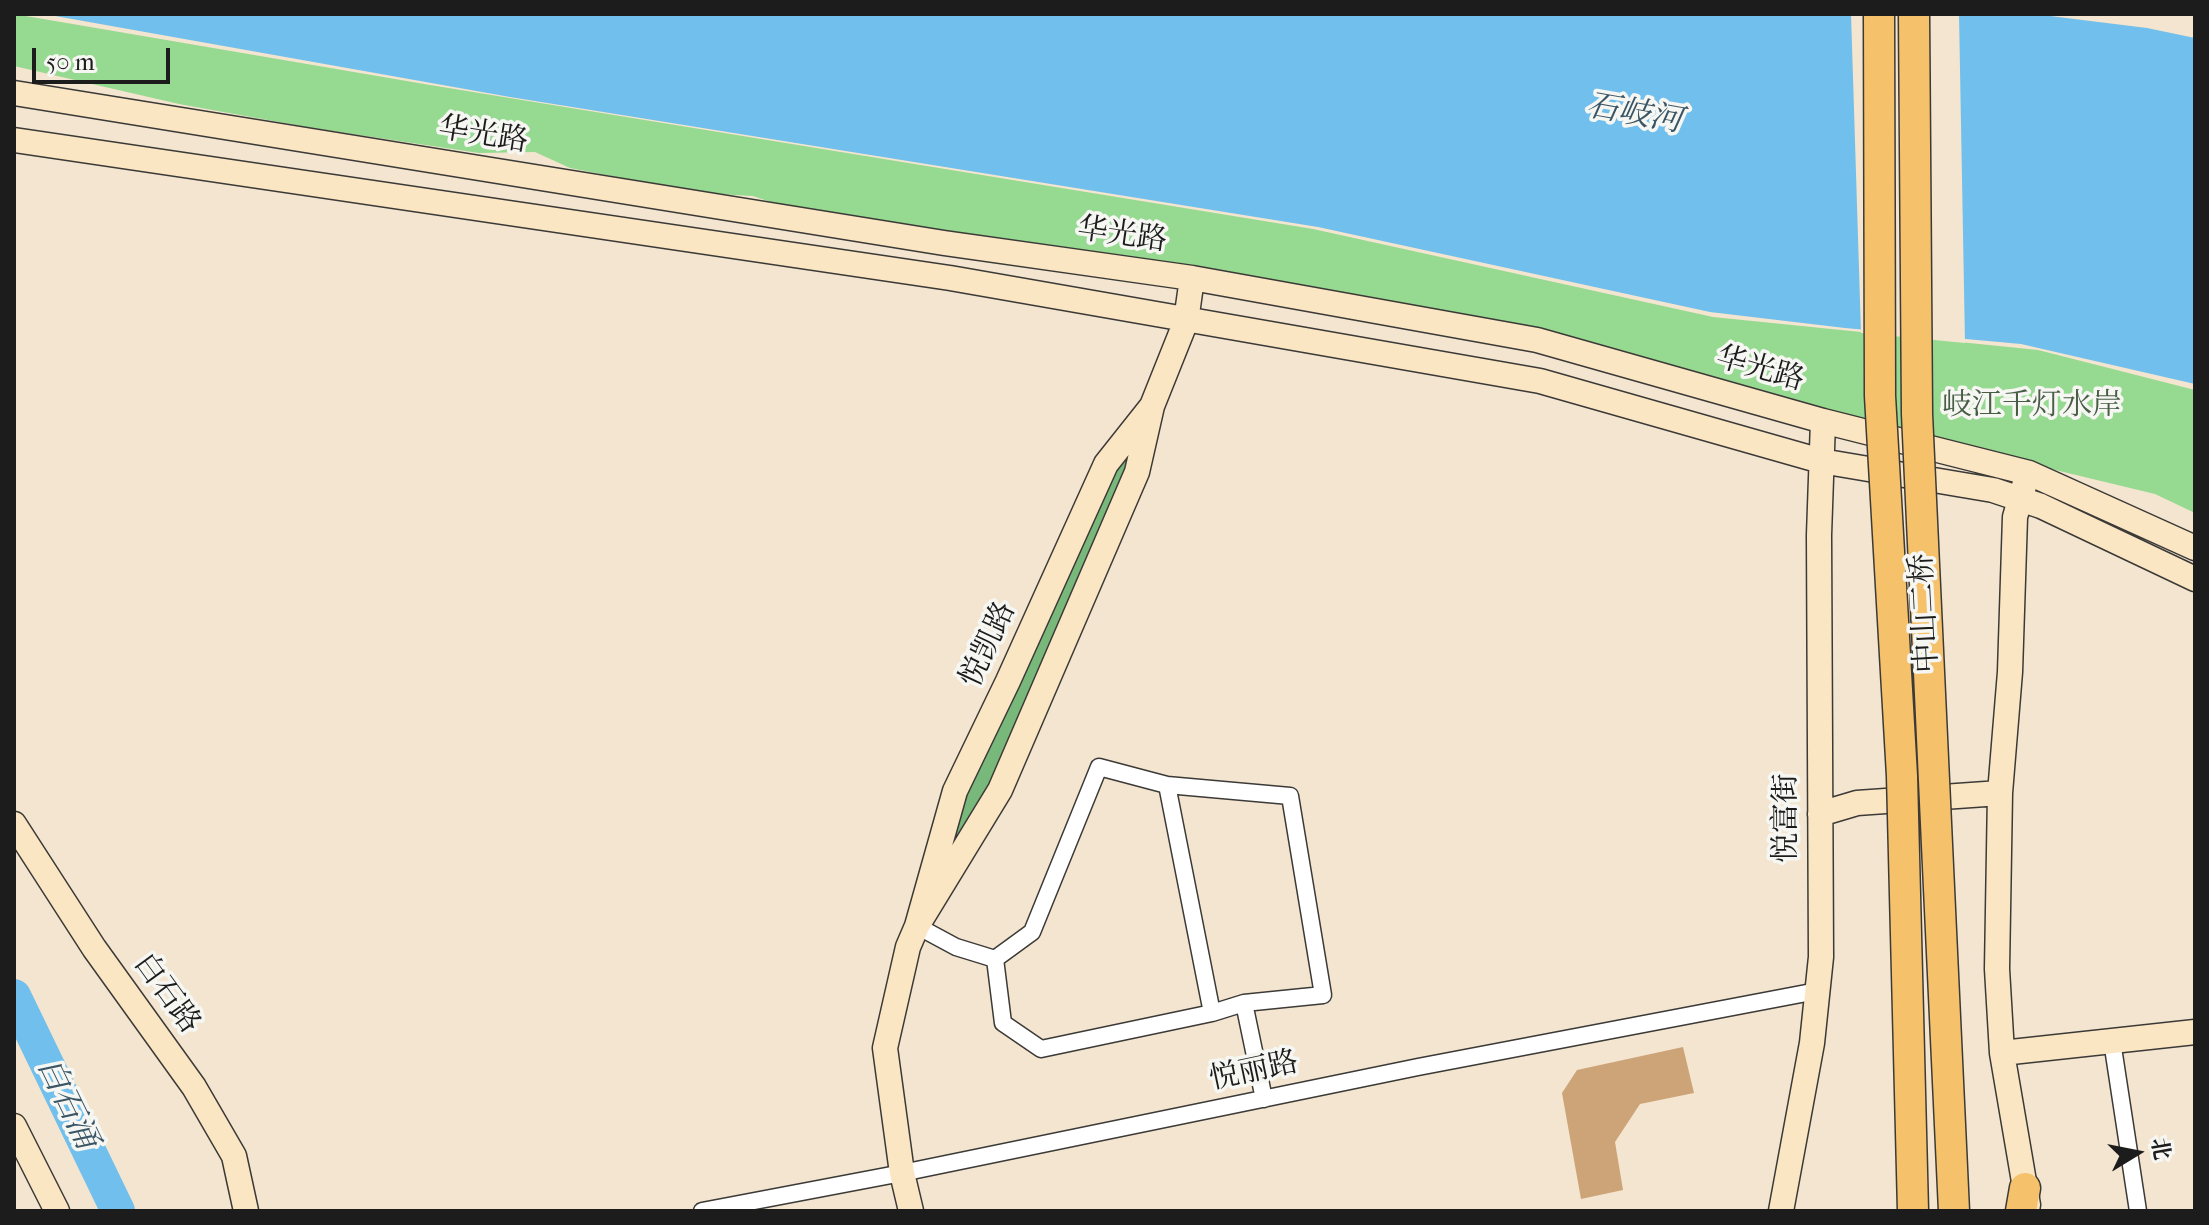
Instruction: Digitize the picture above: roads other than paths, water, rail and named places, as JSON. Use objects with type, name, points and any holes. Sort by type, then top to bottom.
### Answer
[{"type":"highway","name":"中山二桥","points":[[1879,14],[1880,396],[1902,776],[1913,1211]]},
{"type":"highway","name":"中山二桥","points":[[1914,14],[1917,414],[1954,1211]]},
{"type":"main road","name":"华光路","points":[[14,93],[944,243],[1192,278],[1537,340],[1823,421],[2029,473],[2195,548]]},
{"type":"main road","points":[[14,140],[950,278],[1540,381],[1821,461],[1993,490],[2041,506],[2195,579]]},
{"type":"main road","name":"悦凯路","points":[[917,926],[1000,790],[1137,472],[1152,406],[1186,321],[1192,278]]},
{"type":"main road","name":"悦凯路","points":[[911,1211],[902,1173],[885,1048],[908,947],[917,926],[955,791],[1106,464],[1152,406]]},
{"type":"main road","name":"悦富街","points":[[1781,1211],[1812,1043],[1821,957],[1819,535],[1823,421]]},
{"type":"main road","points":[[2025,1203],[2002,1053],[1997,969],[2000,793],[2010,672],[2015,517],[2029,473]]},
{"type":"main road","points":[[1820,814],[1857,803],[2000,793]]},
{"type":"main road","name":"白石路","points":[[14,824],[94,948],[194,1087],[234,1156],[246,1211]]},
{"type":"main road","points":[[2002,1053],[2195,1032]]},
{"type":"main road","points":[[14,1126],[57,1211]]},
{"type":"street","points":[[1099,767],[1167,785],[1290,796],[1323,995],[1244,1003],[1212,1013],[1041,1049],[1003,1023],[995,959],[1032,932],[1099,767]]},
{"type":"street","points":[[1167,785],[1212,1013]]},
{"type":"street","points":[[917,926],[956,947],[995,959]]},
{"type":"street","name":"悦丽路","points":[[702,1211],[1817,991]]},
{"type":"street","points":[[1244,1003],[1264,1099]]},
{"type":"street","points":[[2112,1041],[2138,1211]]},
{"type":"water","name":"石岐河","points":[[44,14],[2034,14],[2147,28],[2195,38],[2195,384],[2021,344],[1710,312],[1318,227],[510,97]]},
{"type":"waterway","name":"白石涌","points":[[14,996],[118,1211]]},
{"type":"park label","name":"岐江千灯水岸","points":[[2032,407]]}]
